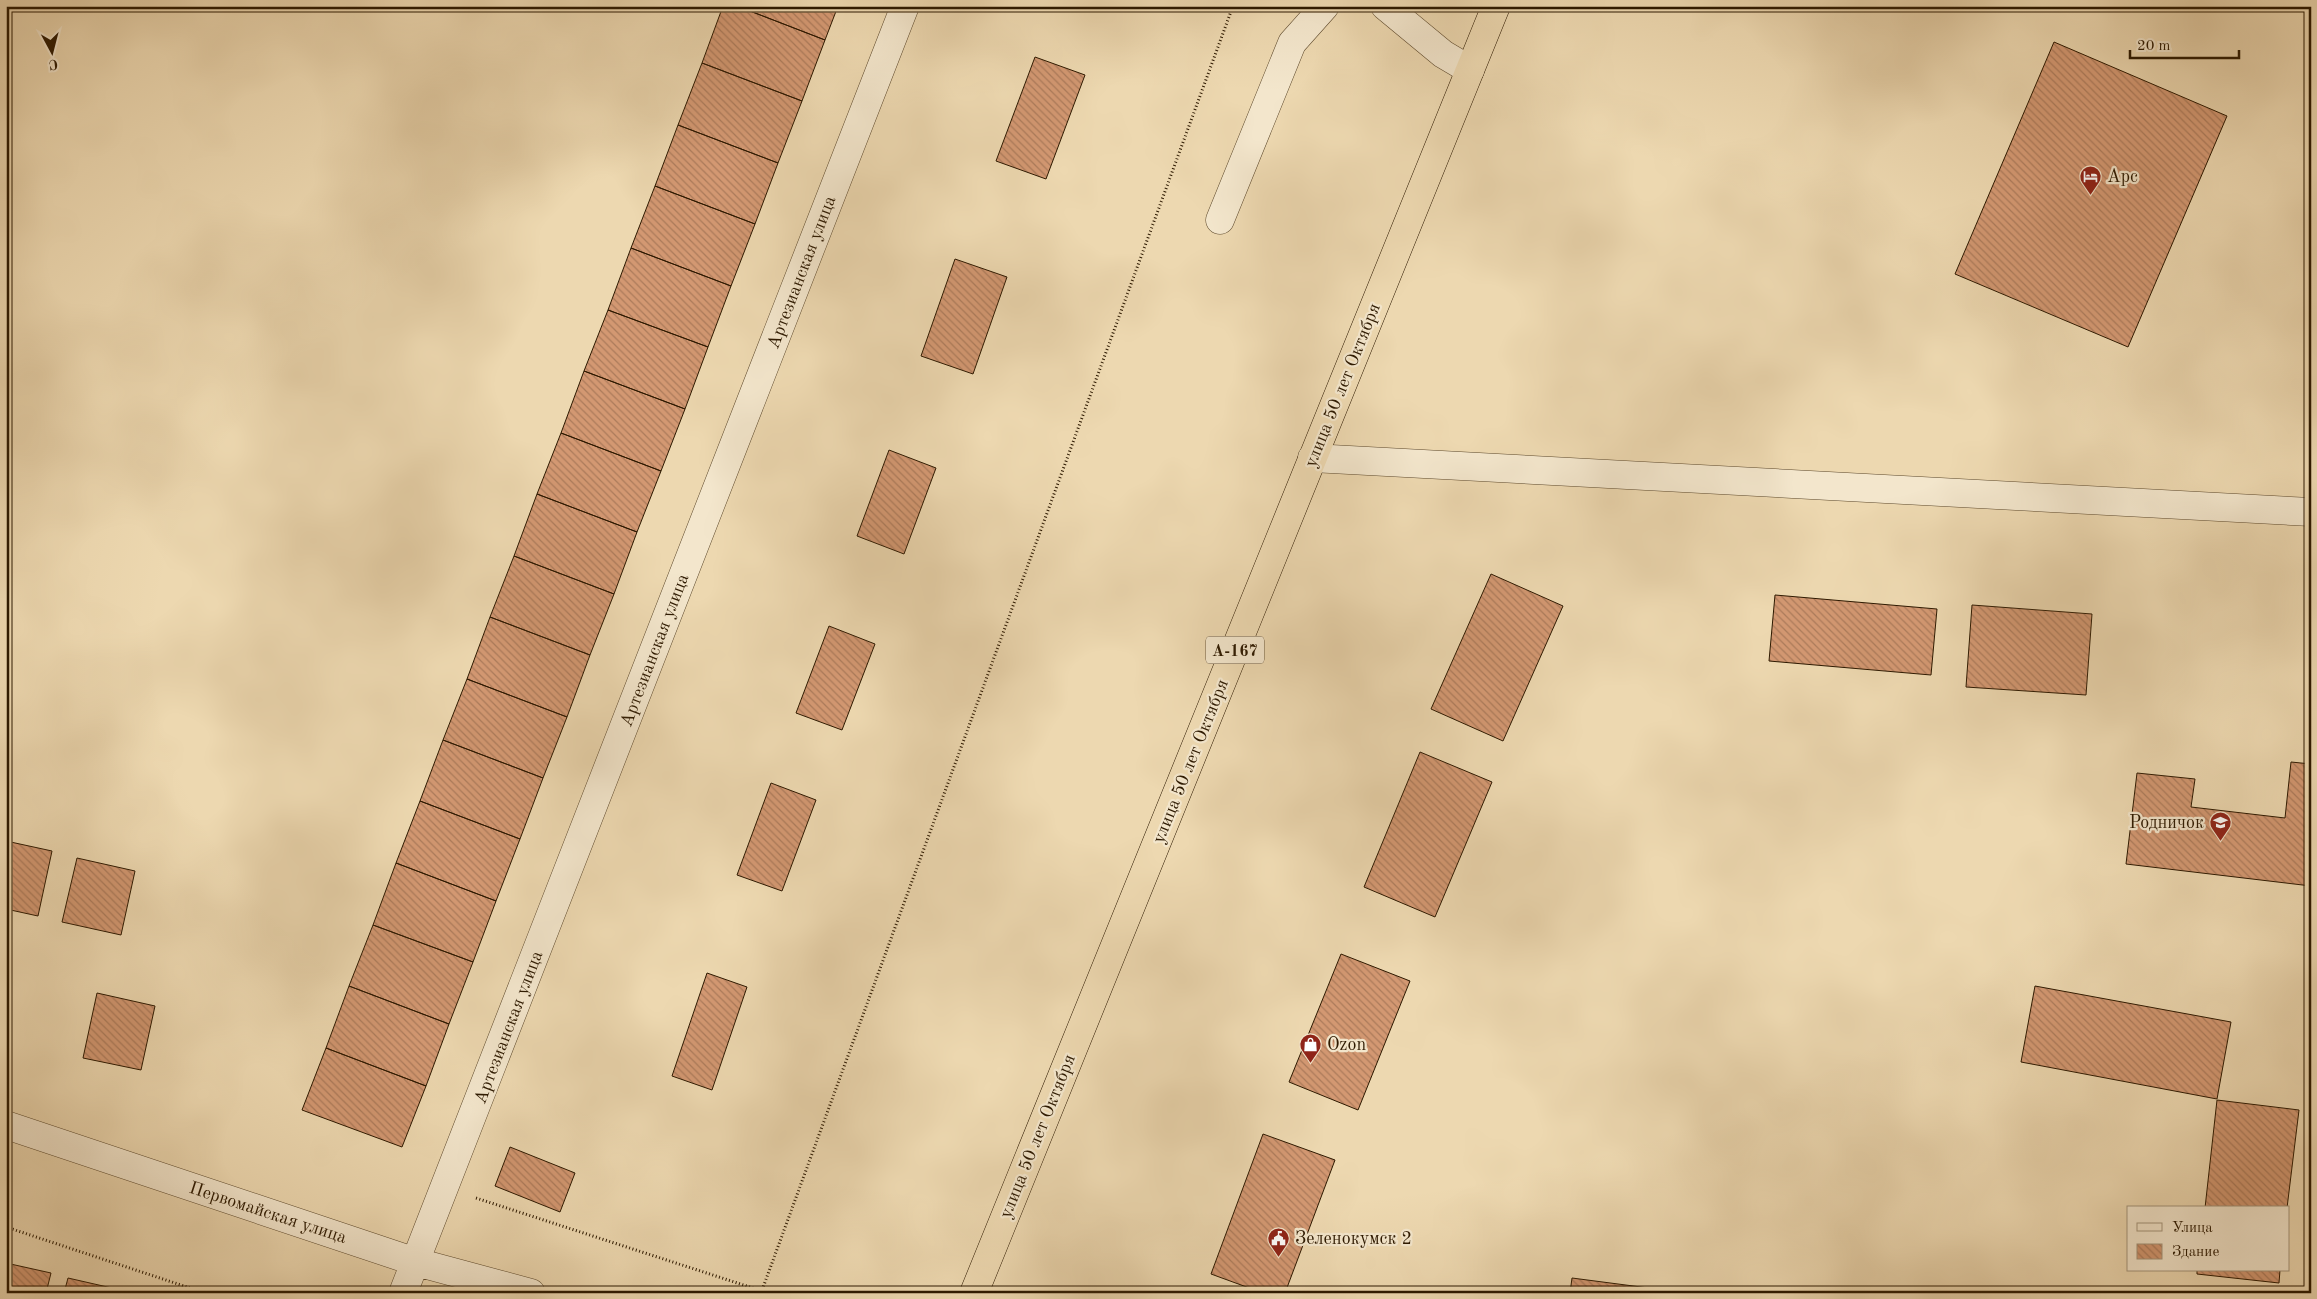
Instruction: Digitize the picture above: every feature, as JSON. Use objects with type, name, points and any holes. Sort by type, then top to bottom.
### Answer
[{"type":"highway","name":"улица 50 лет Октября","points":[[974,1293],[1496,6]]},
{"type":"street","name":"Артезианская улица","points":[[403,1293],[905,6]]},
{"type":"street","points":[[1220,220],[1292,43],[1325,6]]},
{"type":"street","points":[[1385,6],[1443,54],[1470,70]]},
{"type":"street","points":[[1312,458],[2311,512]]},
{"type":"street","name":"Первомайская улица","points":[[6,1125],[416,1262],[531,1293]]},
{"type":"path","points":[[762,1292],[1233,6]]},
{"type":"path","points":[[445,1189],[768,1293]]},
{"type":"path","points":[[6,1227],[205,1293]]},
{"type":"building","points":[[723,6],[737,6],[825,40],[802,101],[702,63]]},
{"type":"building","points":[[737,6],[838,6],[825,40]]},
{"type":"building","name":"Арс","points":[[2054,42],[2227,116],[2128,347],[1955,274]]},
{"type":"building","points":[[1035,57],[1085,75],[1046,179],[996,161]]},
{"type":"building","points":[[702,63],[802,101],[778,163],[678,125]]},
{"type":"building","points":[[678,125],[778,163],[755,224],[655,186]]},
{"type":"building","points":[[655,186],[755,224],[731,286],[631,248]]},
{"type":"building","points":[[631,248],[731,286],[708,347],[608,310]]},
{"type":"building","points":[[955,259],[1007,277],[973,374],[921,356]]},
{"type":"building","points":[[608,310],[708,347],[685,409],[584,371]]},
{"type":"building","points":[[584,371],[685,409],[661,471],[561,433]]},
{"type":"building","points":[[561,433],[661,471],[637,532],[537,494]]},
{"type":"building","points":[[889,450],[936,468],[904,554],[857,536]]},
{"type":"building","points":[[537,494],[637,532],[614,594],[514,556]]},
{"type":"building","points":[[514,556],[614,594],[590,655],[490,617]]},
{"type":"building","points":[[1491,574],[1563,606],[1503,741],[1431,709]]},
{"type":"building","points":[[1775,595],[1937,609],[1931,675],[1769,661]]},
{"type":"building","points":[[1972,605],[2092,614],[2086,695],[1966,687]]},
{"type":"building","points":[[490,617],[590,655],[567,717],[467,679]]},
{"type":"building","points":[[829,626],[875,644],[842,730],[796,713]]},
{"type":"building","points":[[467,679],[567,717],[543,778],[443,740]]},
{"type":"building","points":[[443,740],[543,778],[520,839],[420,801]]},
{"type":"building","points":[[1420,752],[1492,782],[1435,917],[1364,887]]},
{"type":"building","name":"Родничок","points":[[2291,762],[2311,764],[2311,886],[2126,864],[2137,773],[2195,779],[2191,807],[2285,818]]},
{"type":"building","points":[[771,783],[816,800],[782,891],[737,875]]},
{"type":"building","points":[[420,801],[520,839],[496,901],[396,863]]},
{"type":"building","points":[[6,841],[52,851],[38,916],[6,909]]},
{"type":"building","points":[[77,858],[135,871],[121,935],[62,922]]},
{"type":"building","points":[[396,863],[496,901],[473,962],[373,925]]},
{"type":"building","points":[[373,925],[473,962],[449,1024],[349,986]]},
{"type":"building","points":[[1341,954],[1410,981],[1358,1110],[1289,1082]]},
{"type":"building","points":[[707,973],[747,987],[712,1090],[672,1076]]},
{"type":"building","points":[[349,986],[449,1024],[426,1086],[326,1048]]},
{"type":"building","points":[[2035,986],[2231,1022],[2217,1099],[2021,1062]]},
{"type":"building","points":[[97,993],[155,1006],[141,1070],[83,1058]]},
{"type":"building","points":[[326,1048],[426,1086],[402,1147],[302,1110]]},
{"type":"building","points":[[2217,1100],[2299,1110],[2287,1206],[2205,1206]]},
{"type":"building","points":[[1263,1134],[1335,1160],[1285,1293],[1263,1293],[1211,1274]]},
{"type":"building","points":[[510,1147],[575,1173],[560,1212],[495,1186]]},
{"type":"building","points":[[6,1263],[51,1273],[46,1293],[6,1293]]},
{"type":"building","points":[[2197,1272],[2280,1272],[2279,1283],[2197,1274]]},
{"type":"building","points":[[68,1278],[125,1291],[125,1293],[64,1293]]},
{"type":"building","points":[[1572,1278],[1687,1293],[1570,1293]]},
{"type":"place","name":"Арс","points":[[2091,195]]},
{"type":"place","name":"Родничок","points":[[2220,841]]},
{"type":"place","name":"Ozon","points":[[1311,1063]]},
{"type":"place","name":"Зеленокумск 2","points":[[1279,1257]]}]
